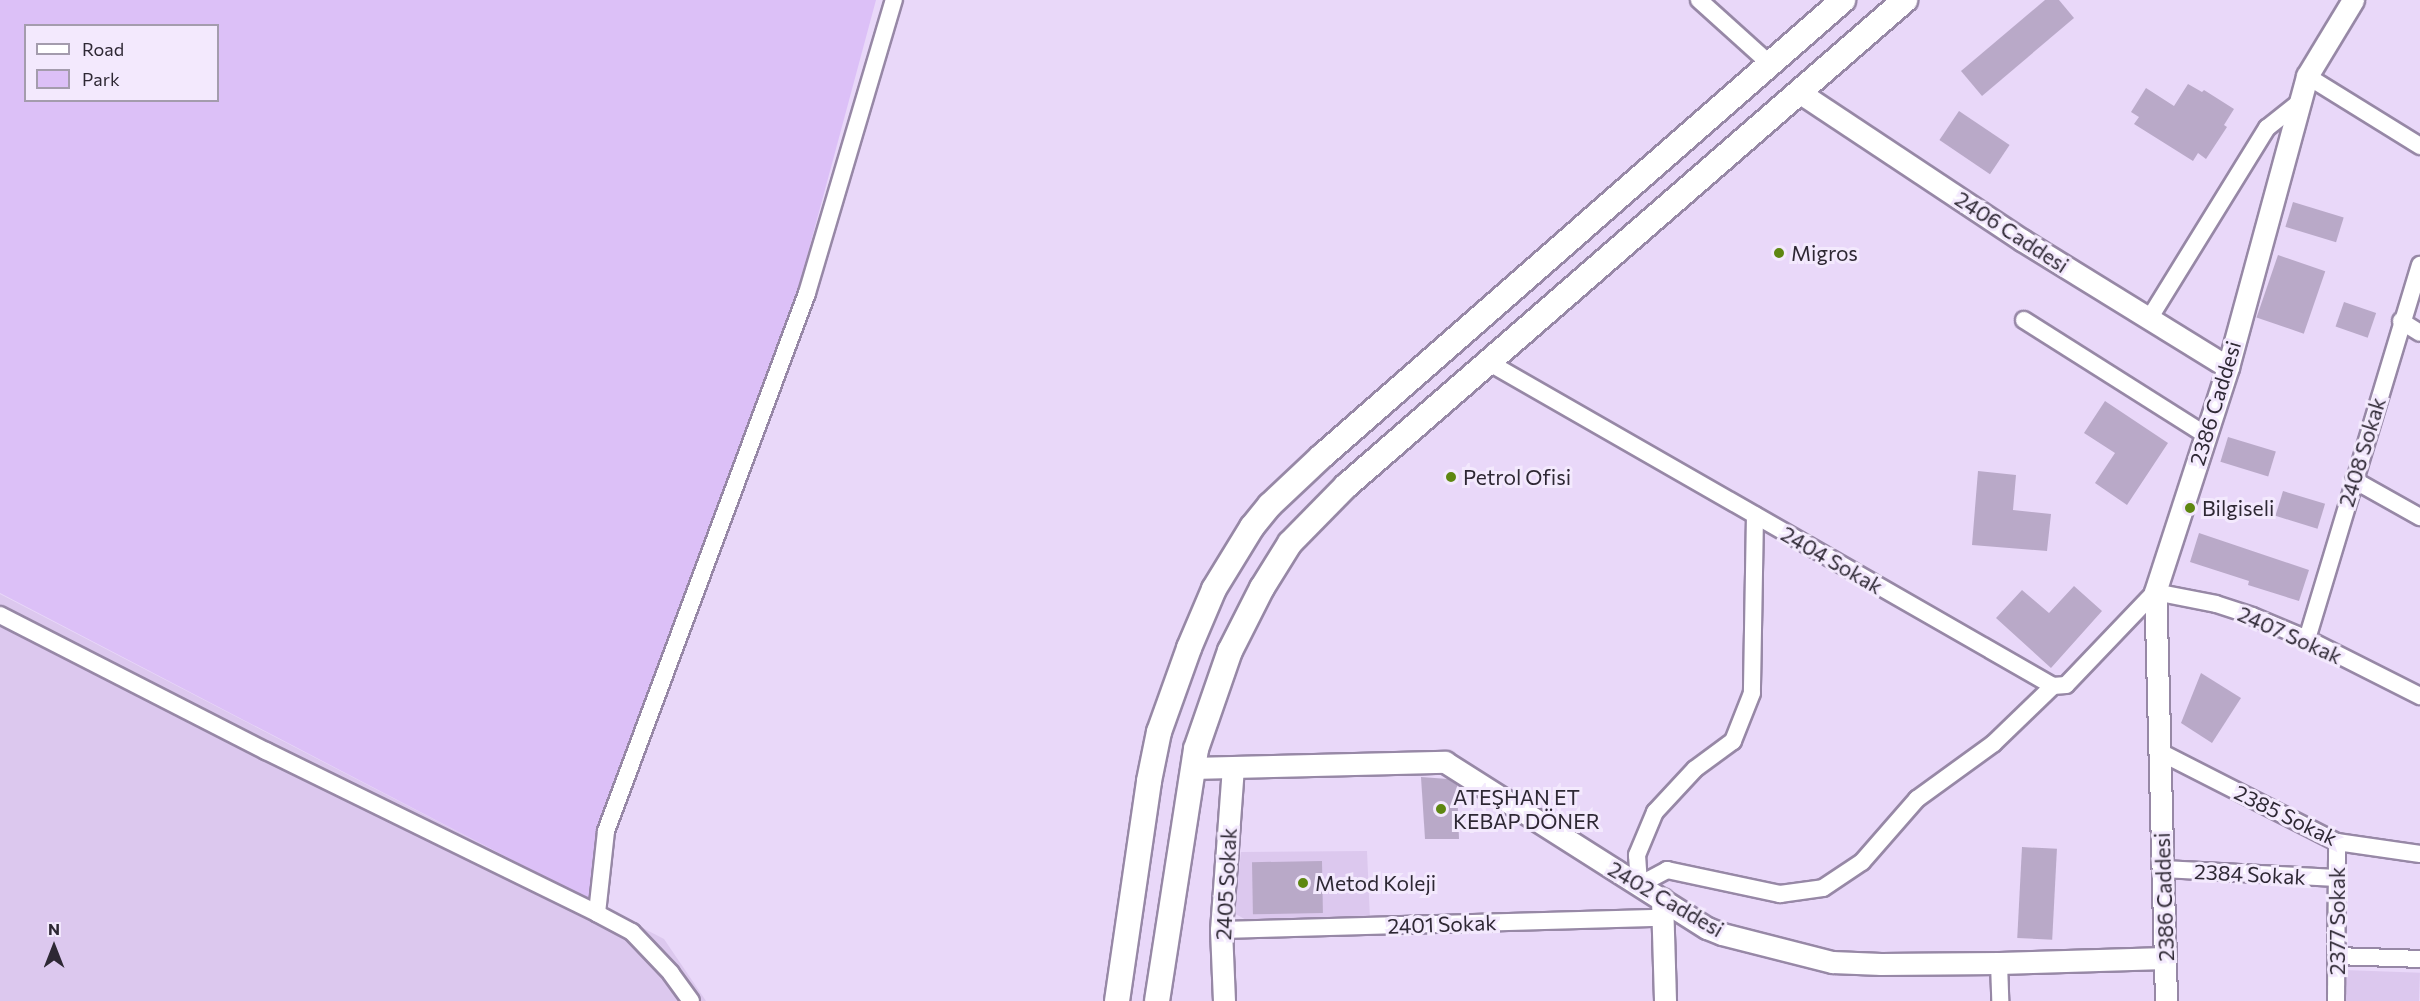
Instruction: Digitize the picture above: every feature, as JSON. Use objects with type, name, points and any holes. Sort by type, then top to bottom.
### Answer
[{"type":"main road","points":[[1117,1001],[1149,781],[1160,732],[1201,618],[1238,546],[1270,506],[1321,457],[1843,0]]},
{"type":"main road","points":[[1157,1001],[1192,768],[1208,711],[1230,651],[1262,588],[1290,543],[1346,486],[1905,0]]},
{"type":"main road","points":[[1770,64],[1799,92]]},
{"type":"street","points":[[597,913],[606,831],[807,293],[894,0]]},
{"type":"street","points":[[1699,0],[1770,64]]},
{"type":"street","name":"2386 Caddesi","points":[[2166,1001],[2155,592],[2228,367],[2307,76],[2353,0]]},
{"type":"street","points":[[2307,76],[2420,147]]},
{"type":"street","name":"2406 Caddesi","points":[[1799,92],[2022,240],[2228,367]]},
{"type":"street","points":[[2150,319],[2267,128],[2301,101]]},
{"type":"street","name":"2408 Sokak","points":[[2307,639],[2401,321],[2420,265]]},
{"type":"street","points":[[2024,320],[2206,435]]},
{"type":"street","points":[[2401,321],[2420,333]]},
{"type":"street","name":"2404 Sokak","points":[[1488,363],[2053,686]]},
{"type":"street","points":[[2354,480],[2420,517]]},
{"type":"street","points":[[1755,515],[1752,693],[1733,741],[1695,769],[1655,812],[1637,855],[1639,885],[1667,870],[1780,894],[1823,888],[1862,862],[1917,799],[1994,742],[2053,686],[2066,685],[2155,592]]},
{"type":"street","name":"2407 Sokak","points":[[2155,592],[2216,604],[2307,639],[2420,696]]},
{"type":"street","points":[[0,615],[266,752],[632,932],[671,973],[692,1001]]},
{"type":"street","name":"2385 Sokak","points":[[2160,752],[2337,842],[2420,854]]},
{"type":"street","name":"2402 Caddesi","points":[[1192,768],[1445,762],[1639,885],[1662,908],[1714,931],[1832,962],[1999,963],[2165,958]]},
{"type":"street","name":"2405 Sokak","points":[[1224,1001],[1221,930],[1233,767]]},
{"type":"street","name":"2377 Sokak","points":[[2336,1001],[2337,842]]},
{"type":"street","name":"2384 Sokak","points":[[2163,869],[2337,878]]},
{"type":"street","points":[[1662,908],[1665,1001]]},
{"type":"street","name":"2401 Sokak","points":[[1221,930],[1662,908]]},
{"type":"street","points":[[2336,956],[2420,959]]},
{"type":"street","points":[[1999,963],[2000,1001]]},
{"type":"shaded area","points":[[0,594],[664,939],[706,1001],[0,1001]]},
{"type":"shaded area","name":"Metod Koleji","points":[[1367,851],[1370,919],[1248,921],[1234,913],[1241,852]]},
{"type":"shaded area","points":[[2344,970],[2420,973],[2419,1001],[2343,1001]]},
{"type":"green space","points":[[0,0],[876,0],[798,290],[601,819],[595,903],[0,593]]},
{"type":"building","points":[[2045,0],[2059,0],[2074,18],[1982,96],[1961,71]]},
{"type":"building","points":[[2188,84],[2202,92],[2204,90],[2234,109],[2224,125],[2227,127],[2206,159],[2198,153],[2193,161],[2134,124],[2139,117],[2131,112],[2146,88],[2174,106]]},
{"type":"building","points":[[1959,111],[2010,145],[1990,174],[1939,140]]},
{"type":"building","points":[[2293,202],[2344,217],[2336,242],[2285,227]]},
{"type":"building","points":[[2278,255],[2325,271],[2304,334],[2257,317]]},
{"type":"building","points":[[2344,302],[2376,313],[2368,338],[2336,327]]},
{"type":"building","points":[[2105,401],[2168,443],[2127,505],[2095,483],[2115,453],[2084,433]]},
{"type":"building","points":[[2228,437],[2276,452],[2268,476],[2220,462]]},
{"type":"building","points":[[1978,471],[2016,475],[2013,510],[2051,514],[2047,551],[1972,545]]},
{"type":"building","points":[[2283,491],[2325,504],[2317,529],[2275,516]]},
{"type":"building","points":[[2199,533],[2309,570],[2299,601],[2248,585],[2249,581],[2190,562]]},
{"type":"building","points":[[2074,586],[2102,611],[2051,668],[1996,618],[2022,590],[2049,613]]},
{"type":"building","points":[[2201,673],[2241,698],[2212,743],[2181,723]]},
{"type":"building","name":"ATEŞHAN ET KEBAP DÖNER","points":[[1421,777],[1448,779],[1457,785],[1459,839],[1425,839]]},
{"type":"building","points":[[2022,847],[2057,849],[2052,940],[2017,938]]},
{"type":"building","points":[[1322,861],[1323,913],[1253,914],[1252,862]]},
{"type":"place","name":"Migros","points":[[1779,253]]},
{"type":"place","name":"Petrol Ofisi","points":[[1451,477]]},
{"type":"place","name":"Bilgiseli","points":[[2190,508]]},
{"type":"place","name":"ATEŞHAN ET KEBAP DÖNER","points":[[1441,809]]},
{"type":"place","name":"Metod Koleji","points":[[1303,883]]}]
